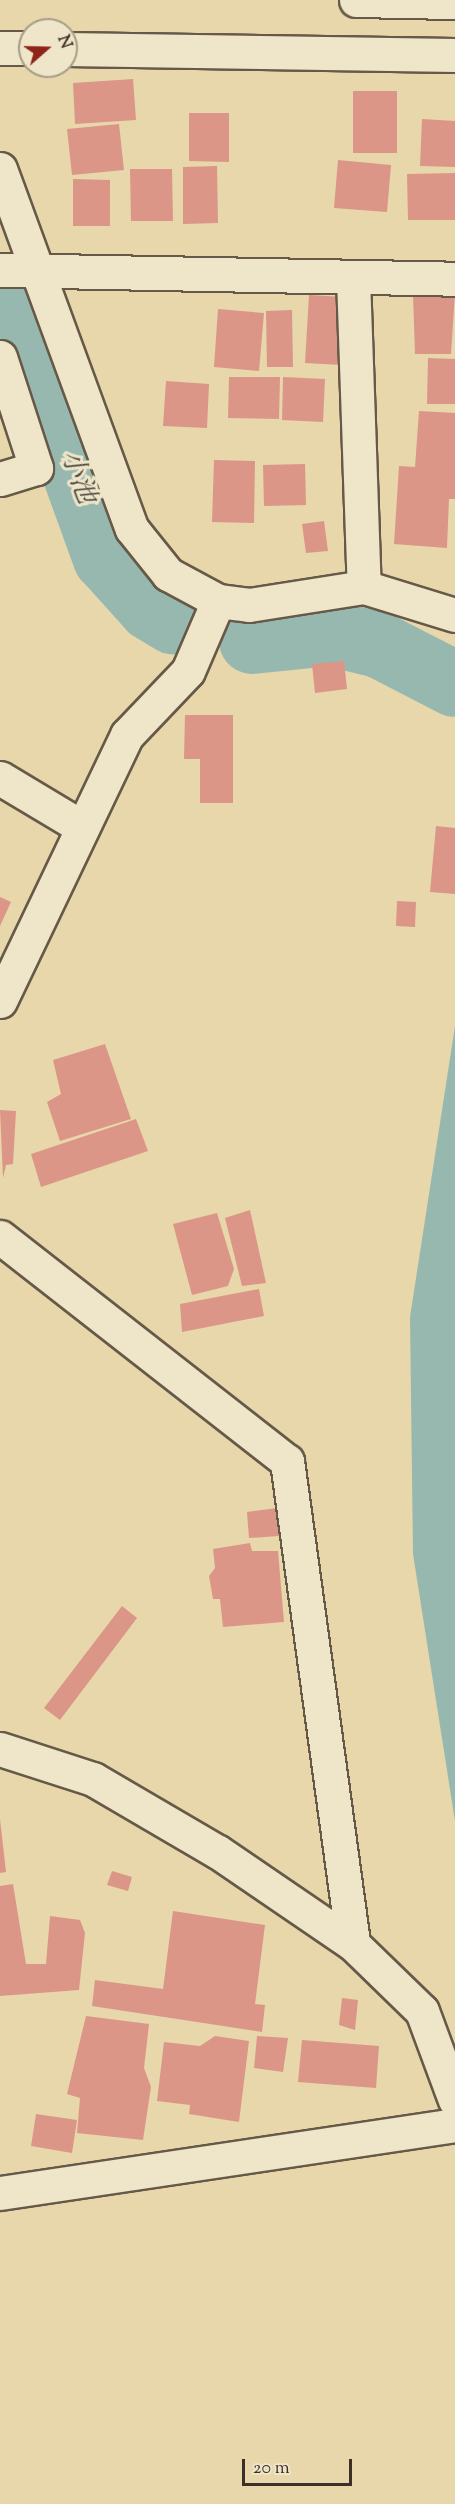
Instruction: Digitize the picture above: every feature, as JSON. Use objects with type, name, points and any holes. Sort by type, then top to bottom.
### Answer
[{"type":"street","points":[[356,0],[455,2]]},
{"type":"street","points":[[0,48],[18,48]]},
{"type":"street","points":[[78,49],[455,55]]},
{"type":"street","points":[[0,169],[132,528],[168,574],[218,601],[249,605],[364,587],[455,615]]},
{"type":"street","points":[[0,270],[455,279]]},
{"type":"street","points":[[353,278],[364,587]]},
{"type":"street","points":[[0,357],[36,468],[0,479]]},
{"type":"street","points":[[0,1001],[81,827],[127,735],[188,671],[218,601]]},
{"type":"street","points":[[0,778],[81,827]]},
{"type":"street","points":[[0,1237],[287,1461],[353,1944]]},
{"type":"street","points":[[0,1749],[93,1779],[218,1852],[353,1944],[422,2011],[455,2100]]},
{"type":"street","points":[[0,2193],[455,2125]]},
{"type":"water","points":[[455,1026],[455,1821],[413,1554],[410,1317]]},
{"type":"building","points":[[133,79],[136,120],[75,124],[73,83]]},
{"type":"building","points":[[353,91],[397,91],[397,153],[353,153]]},
{"type":"building","points":[[189,113],[229,113],[229,162],[189,161]]},
{"type":"building","points":[[422,119],[455,121],[455,167],[420,166]]},
{"type":"building","points":[[119,124],[124,170],[72,175],[67,129]]},
{"type":"building","points":[[338,160],[391,165],[387,212],[334,208]]},
{"type":"building","points":[[217,166],[218,223],[183,224],[183,167]]},
{"type":"building","points":[[130,169],[172,169],[173,221],[131,221]]},
{"type":"building","points":[[455,173],[455,220],[408,220],[407,174]]},
{"type":"building","points":[[73,179],[110,180],[110,226],[73,226]]},
{"type":"building","points":[[455,293],[451,354],[415,354],[413,294]]},
{"type":"building","points":[[309,295],[345,297],[341,365],[305,363]]},
{"type":"building","points":[[218,309],[264,313],[259,371],[214,367]]},
{"type":"building","points":[[292,310],[293,367],[267,367],[266,311]]},
{"type":"building","points":[[428,358],[455,359],[455,404],[427,404]]},
{"type":"building","points":[[229,377],[280,377],[279,419],[228,418]]},
{"type":"building","points":[[283,377],[325,379],[323,422],[282,420]]},
{"type":"building","points":[[166,381],[209,384],[207,428],[163,426]]},
{"type":"building","points":[[419,411],[455,413],[455,499],[449,499],[447,548],[394,544],[399,466],[415,467]]},
{"type":"building","points":[[214,460],[255,461],[254,523],[212,522]]},
{"type":"building","points":[[305,464],[306,505],[264,506],[263,465]]},
{"type":"building","points":[[324,521],[328,551],[306,553],[302,524]]},
{"type":"building","points":[[344,661],[347,689],[315,693],[312,664]]},
{"type":"building","points":[[185,715],[233,715],[233,803],[200,803],[200,759],[184,759]]},
{"type":"building","points":[[436,826],[455,828],[455,894],[430,892]]},
{"type":"building","points":[[0,897],[11,902],[0,926]]},
{"type":"building","points":[[397,901],[416,902],[415,927],[396,926]]},
{"type":"building","points":[[105,1044],[131,1119],[60,1141],[47,1102],[61,1094],[53,1060]]},
{"type":"building","points":[[0,1110],[16,1111],[13,1164],[6,1165],[3,1178]]},
{"type":"building","points":[[136,1119],[148,1151],[41,1187],[31,1154]]},
{"type":"building","points":[[250,1210],[266,1283],[242,1286],[225,1218]]},
{"type":"building","points":[[217,1213],[234,1269],[228,1286],[192,1295],[173,1224]]},
{"type":"building","points":[[259,1289],[264,1316],[182,1332],[180,1304]]},
{"type":"building","points":[[277,1508],[279,1536],[249,1538],[247,1512]]},
{"type":"building","points":[[250,1543],[252,1551],[278,1551],[284,1622],[223,1627],[220,1599],[213,1599],[209,1576],[215,1568],[213,1549]]},
{"type":"building","points":[[122,1606],[137,1618],[60,1720],[44,1708]]},
{"type":"building","points":[[0,1819],[6,1872],[0,1873]]},
{"type":"building","points":[[112,1871],[132,1877],[128,1891],[107,1885]]},
{"type":"building","points":[[13,1884],[26,1964],[46,1964],[50,1916],[80,1920],[85,1933],[79,1990],[0,1996],[0,1886]]},
{"type":"building","points":[[173,1911],[265,1925],[255,2004],[265,2005],[262,2032],[92,2006],[95,1980],[163,1989]]},
{"type":"building","points":[[342,1998],[358,2000],[355,2030],[339,2025]]},
{"type":"building","points":[[86,2016],[149,2024],[144,2068],[151,2087],[143,2140],[77,2133],[80,2098],[67,2094]]},
{"type":"building","points":[[215,2036],[249,2041],[239,2122],[189,2114],[190,2105],[157,2101],[164,2042],[200,2046]]},
{"type":"building","points":[[257,2036],[288,2038],[283,2072],[254,2068]]},
{"type":"building","points":[[302,2040],[379,2046],[376,2088],[298,2082]]},
{"type":"building","points":[[36,2114],[77,2120],[72,2153],[31,2146]]},
{"type":"waterway","name":"小池","points":[[16,310],[106,558],[151,608],[173,621]]},
{"type":"waterway","name":"小池","points":[[252,641],[329,633],[379,645],[455,684]]}]
